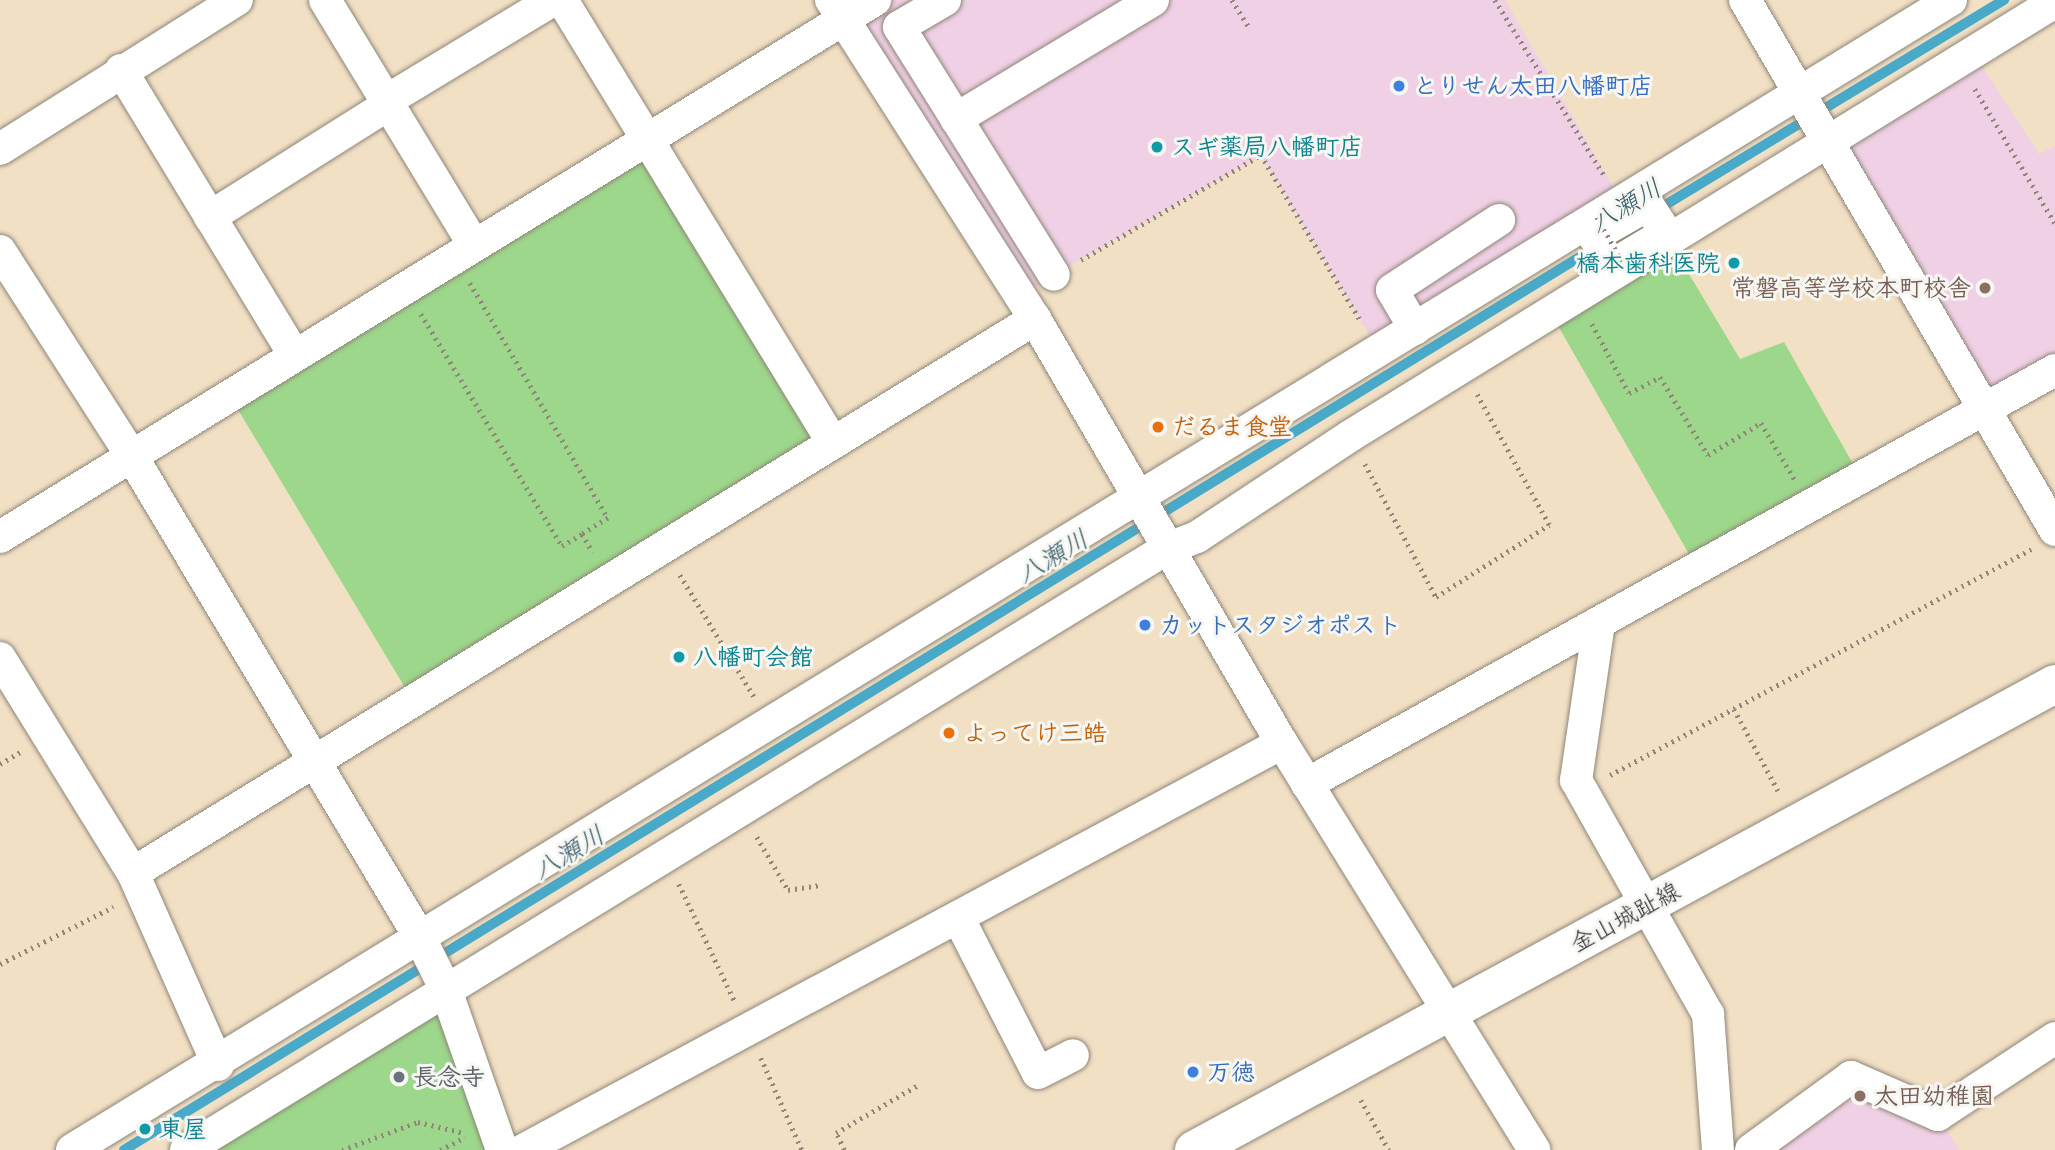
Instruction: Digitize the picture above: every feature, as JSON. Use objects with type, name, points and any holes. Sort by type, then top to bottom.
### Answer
[{"type":"main road","name":"金山城趾線","points":[[1194,1150],[2055,684]]},
{"type":"street","points":[[0,149],[121,70],[236,0]]},
{"type":"street","points":[[325,0],[387,103],[464,251]]},
{"type":"street","points":[[210,217],[553,0]]},
{"type":"street","points":[[562,0],[834,443]]},
{"type":"street","points":[[0,537],[647,139],[836,10],[875,0]]},
{"type":"street","points":[[945,0],[899,27],[1054,275]]},
{"type":"street","points":[[956,119],[1153,0]]},
{"type":"street","points":[[1745,0],[1987,408],[2049,536]]},
{"type":"street","points":[[72,1150],[218,1065],[419,936],[769,721],[1378,351],[1622,208],[1798,93],[1951,0]]},
{"type":"street","points":[[186,1150],[1166,549],[1197,537],[1350,436],[2055,2]]},
{"type":"street","points":[[836,10],[1035,319],[1166,549],[1282,743],[1534,1150]]},
{"type":"street","points":[[121,70],[294,355]]},
{"type":"street","points":[[968,214],[1001,190]]},
{"type":"street","points":[[1415,329],[1392,290],[1499,220]]},
{"type":"street","points":[[0,251],[131,455],[419,936],[446,990],[502,1150]]},
{"type":"street","points":[[137,883],[316,761],[1035,319]]},
{"type":"street","points":[[1307,784],[2055,370]]},
{"type":"street","points":[[1599,623],[1576,780],[1708,1014],[1718,1150]]},
{"type":"street","points":[[0,658],[137,883],[218,1065]]},
{"type":"street","points":[[523,1150],[1282,743]]},
{"type":"street","points":[[958,917],[1038,1073],[1073,1055]]},
{"type":"street","points":[[1751,1150],[1851,1077],[1938,1115],[2055,1038]]},
{"type":"path","points":[[1232,0],[1248,26]]},
{"type":"path","points":[[1495,0],[1622,208],[1625,266]]},
{"type":"path","points":[[1958,61],[2055,223]]},
{"type":"path","points":[[1054,275],[1261,155],[1378,351]]},
{"type":"path","points":[[405,288],[562,546],[608,518],[464,251]]},
{"type":"path","points":[[1576,296],[1629,393],[1660,377],[1708,455],[1761,423],[1811,506]]},
{"type":"path","points":[[1350,436],[1436,597],[1549,525],[1462,367]]},
{"type":"path","points":[[582,534],[610,580]]},
{"type":"path","points":[[1581,790],[2049,536]]},
{"type":"path","points":[[663,548],[769,721]]},
{"type":"path","points":[[1734,709],[1796,824]]},
{"type":"path","points":[[741,809],[788,890],[820,885]]},
{"type":"path","points":[[0,964],[137,883]]},
{"type":"path","points":[[1344,1069],[1389,1150]]},
{"type":"path","points":[[844,1150],[836,1133],[920,1084]]},
{"type":"path","points":[[342,1150],[418,1122],[470,1135],[440,1150]]},
{"type":"shaded area","points":[[875,0],[1505,0],[1622,202],[1379,351],[1261,155],[1020,295],[842,20]]},
{"type":"shaded area","name":"常磐高等学校本町校舎","points":[[1973,52],[2039,154],[2055,146],[2055,370],[1987,408],[1827,142]]},
{"type":"shaded area","name":"太田幼稚園","points":[[1851,1077],[1938,1115],[1959,1150],[1751,1150]]},
{"type":"green space","points":[[647,139],[830,444],[410,697],[227,391]]},
{"type":"green space","points":[[1668,239],[1740,359],[1784,342],[1861,478],[1697,568],[1550,312]]},
{"type":"green space","name":"長念寺","points":[[442,1009],[488,1150],[214,1150]]},
{"type":"waterway","name":"八瀬川","points":[[1657,210],[2004,0]]},
{"type":"waterway","name":"八瀬川","points":[[124,1150],[1596,247]]},
{"type":"place","name":"とりせん太田八幡町店","points":[[1399,86]]},
{"type":"place","name":"スギ薬局八幡町店","points":[[1157,147]]},
{"type":"place","name":"橋本歯科医院","points":[[1734,263]]},
{"type":"place","name":"常磐高等学校本町校舎","points":[[1985,288]]},
{"type":"place","name":"だるま食堂","points":[[1158,427]]},
{"type":"place","name":"カットスタジオポスト","points":[[1145,625]]},
{"type":"place","name":"八幡町会館","points":[[679,657]]},
{"type":"place","name":"よってけ三皓","points":[[949,733]]},
{"type":"place","name":"万徳","points":[[1193,1072]]},
{"type":"place","name":"長念寺","points":[[399,1077]]},
{"type":"place","name":"太田幼稚園","points":[[1860,1096]]},
{"type":"place","name":"東屋","points":[[145,1129]]}]
